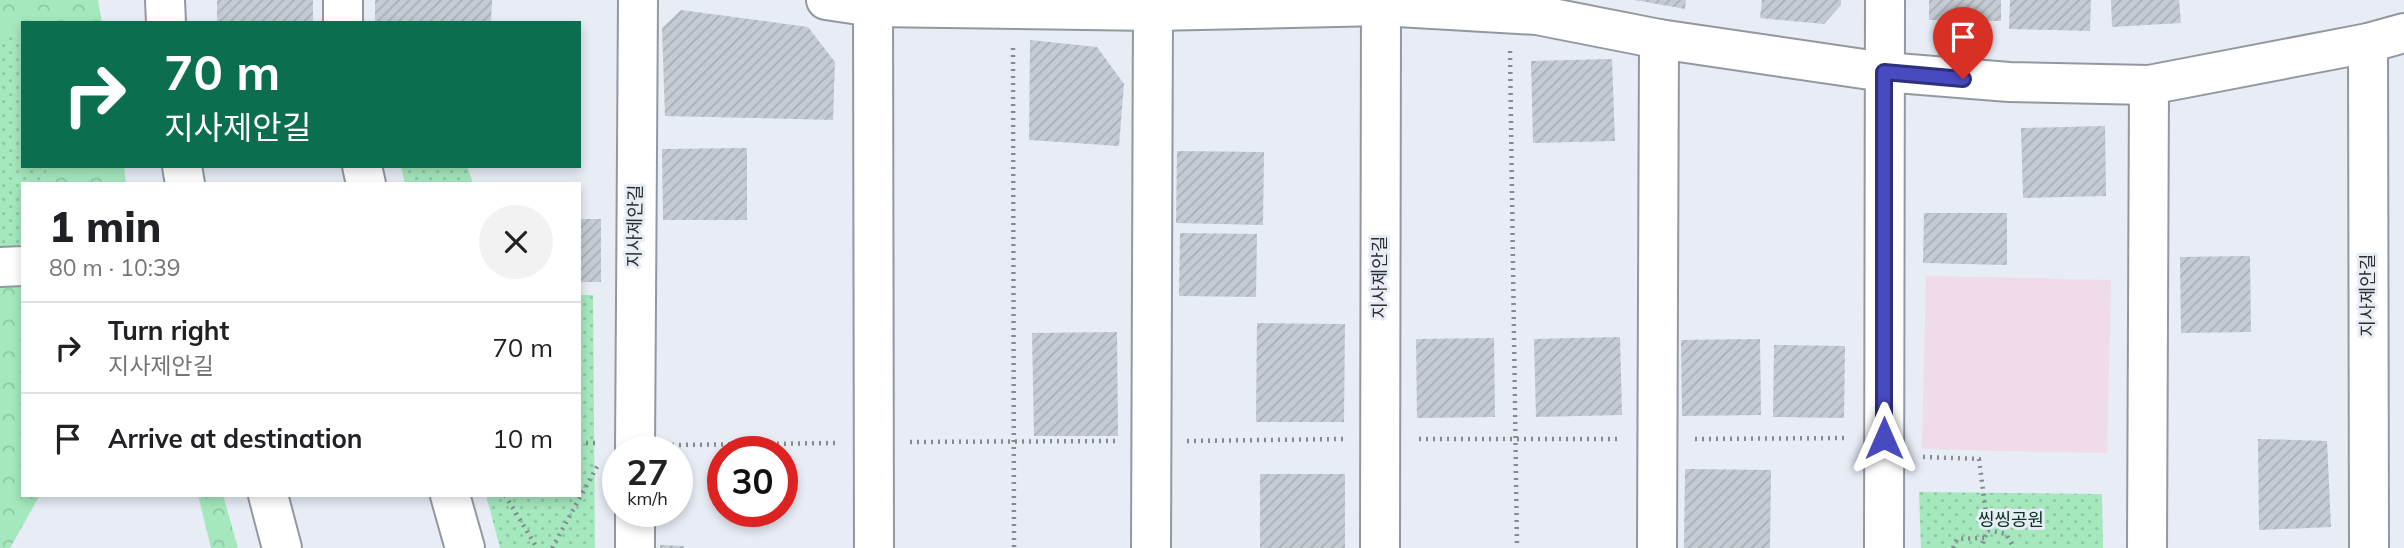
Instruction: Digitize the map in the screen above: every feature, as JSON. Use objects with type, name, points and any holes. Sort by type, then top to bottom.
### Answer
[{"type":"street","points":[[165,0],[166,21]]},
{"type":"street","points":[[343,0],[343,21]]},
{"type":"street","name":"지사제안길","points":[[637,436],[638,0]]},
{"type":"street","points":[[827,0],[873,4],[1153,11],[1381,6],[1537,15],[1659,39],[1884,72],[2010,82],[2149,85],[2368,43],[2404,33]]},
{"type":"street","points":[[1884,548],[1885,0]]},
{"type":"street","points":[[873,4],[874,548]]},
{"type":"street","name":"지사제안길","points":[[1380,548],[1381,6]]},
{"type":"street","points":[[1151,548],[1153,11]]},
{"type":"street","points":[[1657,548],[1659,39]]},
{"type":"street","name":"지사제안길","points":[[2368,43],[2369,548]]},
{"type":"street","points":[[2147,548],[2149,85]]},
{"type":"street","points":[[0,267],[21,266]]},
{"type":"street","points":[[269,497],[282,548]]},
{"type":"street","points":[[451,497],[465,548]]},
{"type":"street","points":[[635,527],[635,548]]},
{"type":"path","points":[[1013,37],[1014,548]]},
{"type":"path","points":[[1510,46],[1517,548]]},
{"type":"path","points":[[1690,439],[1851,438]]},
{"type":"path","points":[[1176,441],[1355,439]]},
{"type":"path","points":[[1417,439],[1621,439]]},
{"type":"path","points":[[899,442],[1126,441]]},
{"type":"path","points":[[693,448],[852,442]]},
{"type":"path","points":[[1911,456],[1979,459],[1988,530],[1980,548]]},
{"type":"path","points":[[552,548],[602,490]]},
{"type":"path","points":[[506,497],[537,548]]},
{"type":"path","points":[[1988,530],[2006,534],[2014,548]]},
{"type":"path","points":[[1953,548],[1957,538],[1984,538]]},
{"type":"shaded area","points":[[1926,276],[2111,280],[2107,453],[1922,449]]},
{"type":"green space","points":[[0,0],[98,0],[102,21],[21,21],[21,35],[0,35]]},
{"type":"green space","points":[[0,35],[21,35],[21,168],[47,168],[44,182],[21,182],[21,244],[0,248]]},
{"type":"green space","points":[[47,168],[124,168],[126,182],[44,182]]},
{"type":"green space","points":[[401,168],[468,168],[472,182],[405,182]]},
{"type":"green space","points":[[0,285],[21,285],[21,497],[39,497],[10,548],[0,548]]},
{"type":"green space","points":[[581,295],[593,295],[595,548],[500,548],[487,497],[581,497]]},
{"type":"green space","name":"씽씽공원","points":[[1919,492],[2102,494],[2103,548],[1921,548]]},
{"type":"green space","points":[[198,497],[224,497],[238,548],[211,548]]},
{"type":"building","points":[[217,0],[313,0],[313,21],[217,21]]},
{"type":"building","points":[[375,0],[492,0],[491,21],[375,21]]},
{"type":"building","points":[[1635,0],[1686,0],[1685,9]]},
{"type":"building","points":[[1762,0],[1841,0],[1841,5],[1824,24],[1760,18]]},
{"type":"building","points":[[1929,0],[2001,0],[2001,21],[1929,20]]},
{"type":"building","points":[[2010,0],[2091,0],[2090,31],[2009,29]]},
{"type":"building","points":[[2111,0],[2179,0],[2181,23],[2112,27]]},
{"type":"building","points":[[681,10],[808,27],[835,62],[833,120],[665,116],[662,28]]},
{"type":"building","points":[[1030,40],[1097,47],[1124,84],[1119,146],[1029,140]]},
{"type":"building","points":[[1612,59],[1615,141],[1533,143],[1531,61]]},
{"type":"building","points":[[2105,126],[2106,196],[2023,198],[2021,128]]},
{"type":"building","points":[[747,148],[747,220],[663,220],[662,149]]},
{"type":"building","points":[[1177,151],[1264,152],[1263,225],[1176,223]]},
{"type":"building","points":[[1924,213],[2007,213],[2007,265],[1923,263]]},
{"type":"building","points":[[581,219],[601,219],[601,282],[581,282]]},
{"type":"building","points":[[1180,233],[1257,234],[1256,297],[1179,296]]},
{"type":"building","points":[[2250,256],[2251,332],[2181,333],[2180,257]]},
{"type":"building","points":[[1257,323],[1345,324],[1344,422],[1256,422]]},
{"type":"building","points":[[1117,332],[1118,436],[1034,436],[1032,333]]},
{"type":"building","points":[[1620,337],[1622,415],[1536,417],[1534,339]]},
{"type":"building","points":[[1494,338],[1495,417],[1417,418],[1416,339]]},
{"type":"building","points":[[1760,339],[1761,415],[1682,416],[1681,340]]},
{"type":"building","points":[[1774,345],[1845,346],[1844,418],[1773,417]]},
{"type":"building","points":[[2258,439],[2327,441],[2331,527],[2259,530]]},
{"type":"building","points":[[1685,469],[1771,470],[1770,548],[1684,548]]},
{"type":"building","points":[[1260,474],[1345,474],[1345,548],[1260,548]]},
{"type":"building","points":[[660,545],[684,546],[684,548],[660,548]]},
{"type":"route","points":[[1884,438],[1884,72],[1963,79]]}]
